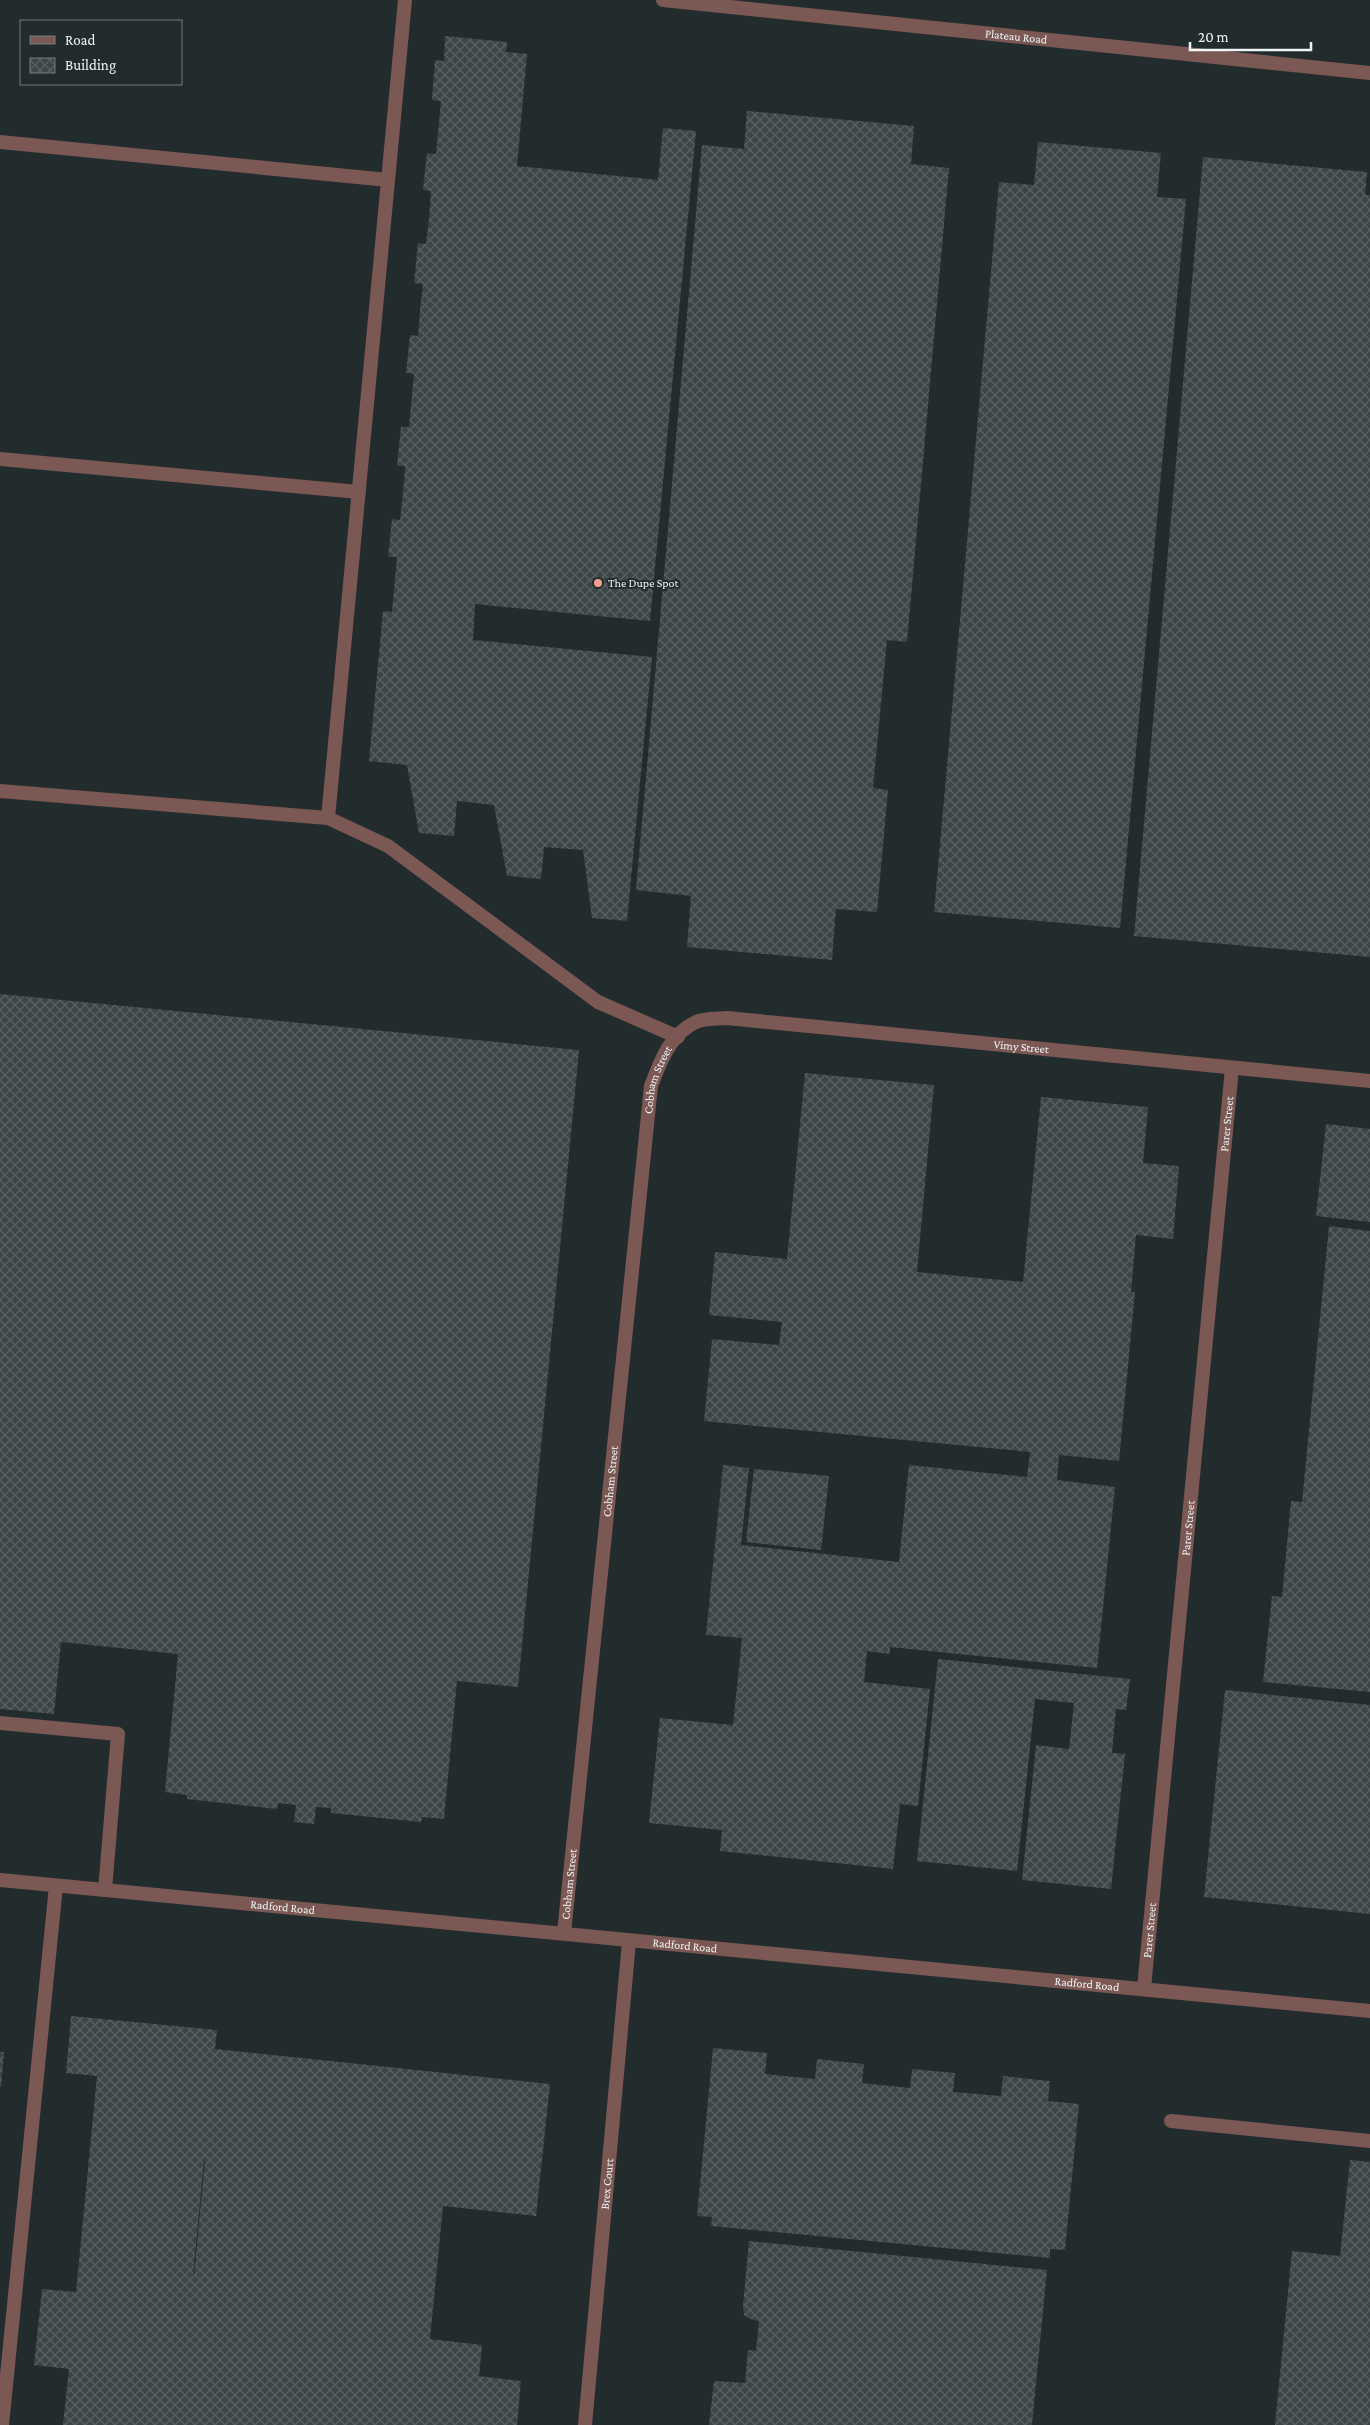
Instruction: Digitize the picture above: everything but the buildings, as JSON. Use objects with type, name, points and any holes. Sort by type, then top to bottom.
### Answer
[{"type":"street","points":[[328,818],[405,0]]},
{"type":"street","name":"Plateau Road","points":[[664,0],[1370,73]]},
{"type":"street","points":[[0,142],[388,180]]},
{"type":"street","points":[[0,459],[359,492]]},
{"type":"street","points":[[0,790],[328,818],[388,846],[598,1002],[678,1037]]},
{"type":"street","name":"Vimy Street","points":[[678,1037],[696,1022],[727,1018],[1370,1081]]},
{"type":"street","name":"Cobham Street","points":[[564,1933],[651,1086],[663,1053],[678,1037]]},
{"type":"street","name":"Parer Street","points":[[1144,1988],[1232,1068]]},
{"type":"street","points":[[0,1723],[118,1734],[105,1890]]},
{"type":"street","name":"Radford Road","points":[[0,1880],[564,1933],[629,1942],[1144,1988],[1370,2011]]},
{"type":"street","points":[[2,2425],[56,1886]]},
{"type":"street","name":"Brex Court","points":[[585,2425],[629,1942]]},
{"type":"street","points":[[1171,2121],[1370,2141]]},
{"type":"place","name":"The Dupe Spot","points":[[598,583]]}]
